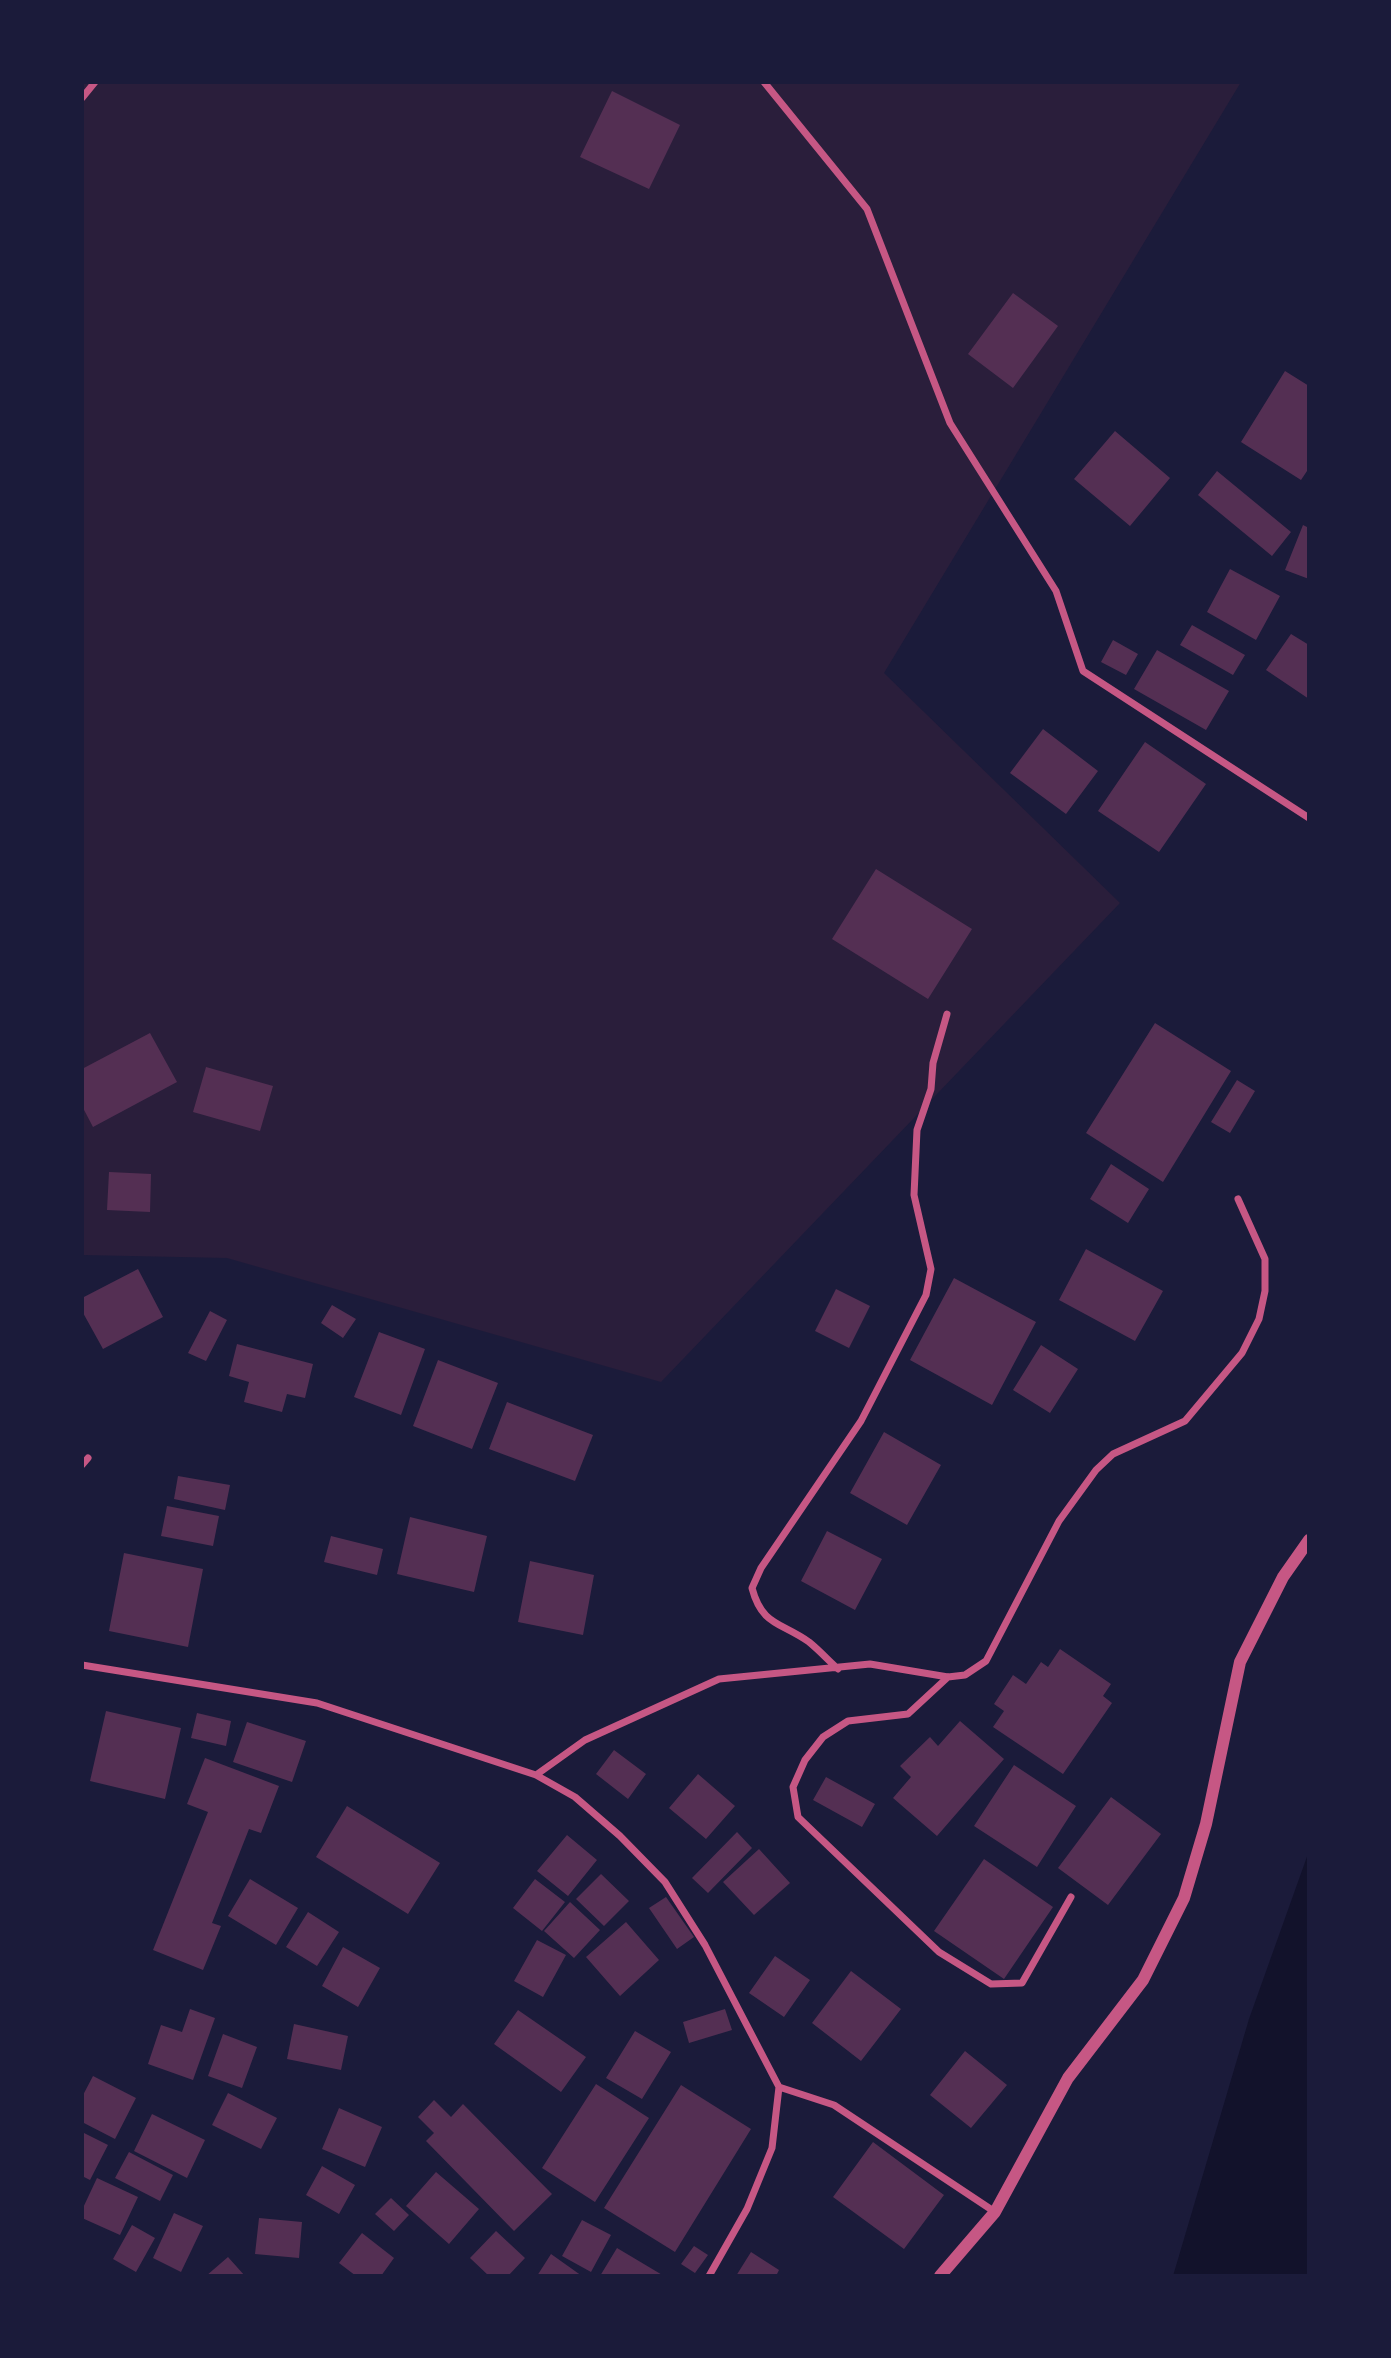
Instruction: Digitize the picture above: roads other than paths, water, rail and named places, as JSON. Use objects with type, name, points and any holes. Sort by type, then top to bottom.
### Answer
[{"type":"street","points":[[82,98],[95,82]]},
{"type":"street","points":[[764,82],[867,209],[950,423],[1056,591],[1083,671],[1309,818]]},
{"type":"street","points":[[838,1669],[809,1642],[769,1621],[757,1607],[752,1588],[761,1568],[861,1422],[926,1295],[931,1269],[915,1195],[917,1130],[931,1089],[933,1063],[947,1014]]},
{"type":"street","points":[[536,1775],[585,1741],[719,1679],[870,1664],[948,1677],[965,1675],[986,1661],[1059,1521],[1096,1470],[1113,1454],[1185,1420],[1242,1353],[1259,1319],[1265,1291],[1265,1259],[1238,1199]]},
{"type":"street","points":[[940,2276],[995,2211],[1068,2078],[1143,1980],[1184,1898],[1206,1824],[1240,1662],[1283,1577],[1309,1540]]},
{"type":"street","points":[[82,1665],[317,1703],[536,1775],[575,1797],[664,1882],[705,1945],[779,2087],[772,2148],[747,2209],[709,2276]]},
{"type":"street","points":[[948,1677],[908,1714],[848,1721],[823,1737],[805,1760],[793,1787],[798,1817],[939,1952],[991,1984],[1022,1983],[1071,1897]]},
{"type":"street","points":[[779,2087],[834,2105],[995,2211]]}]
